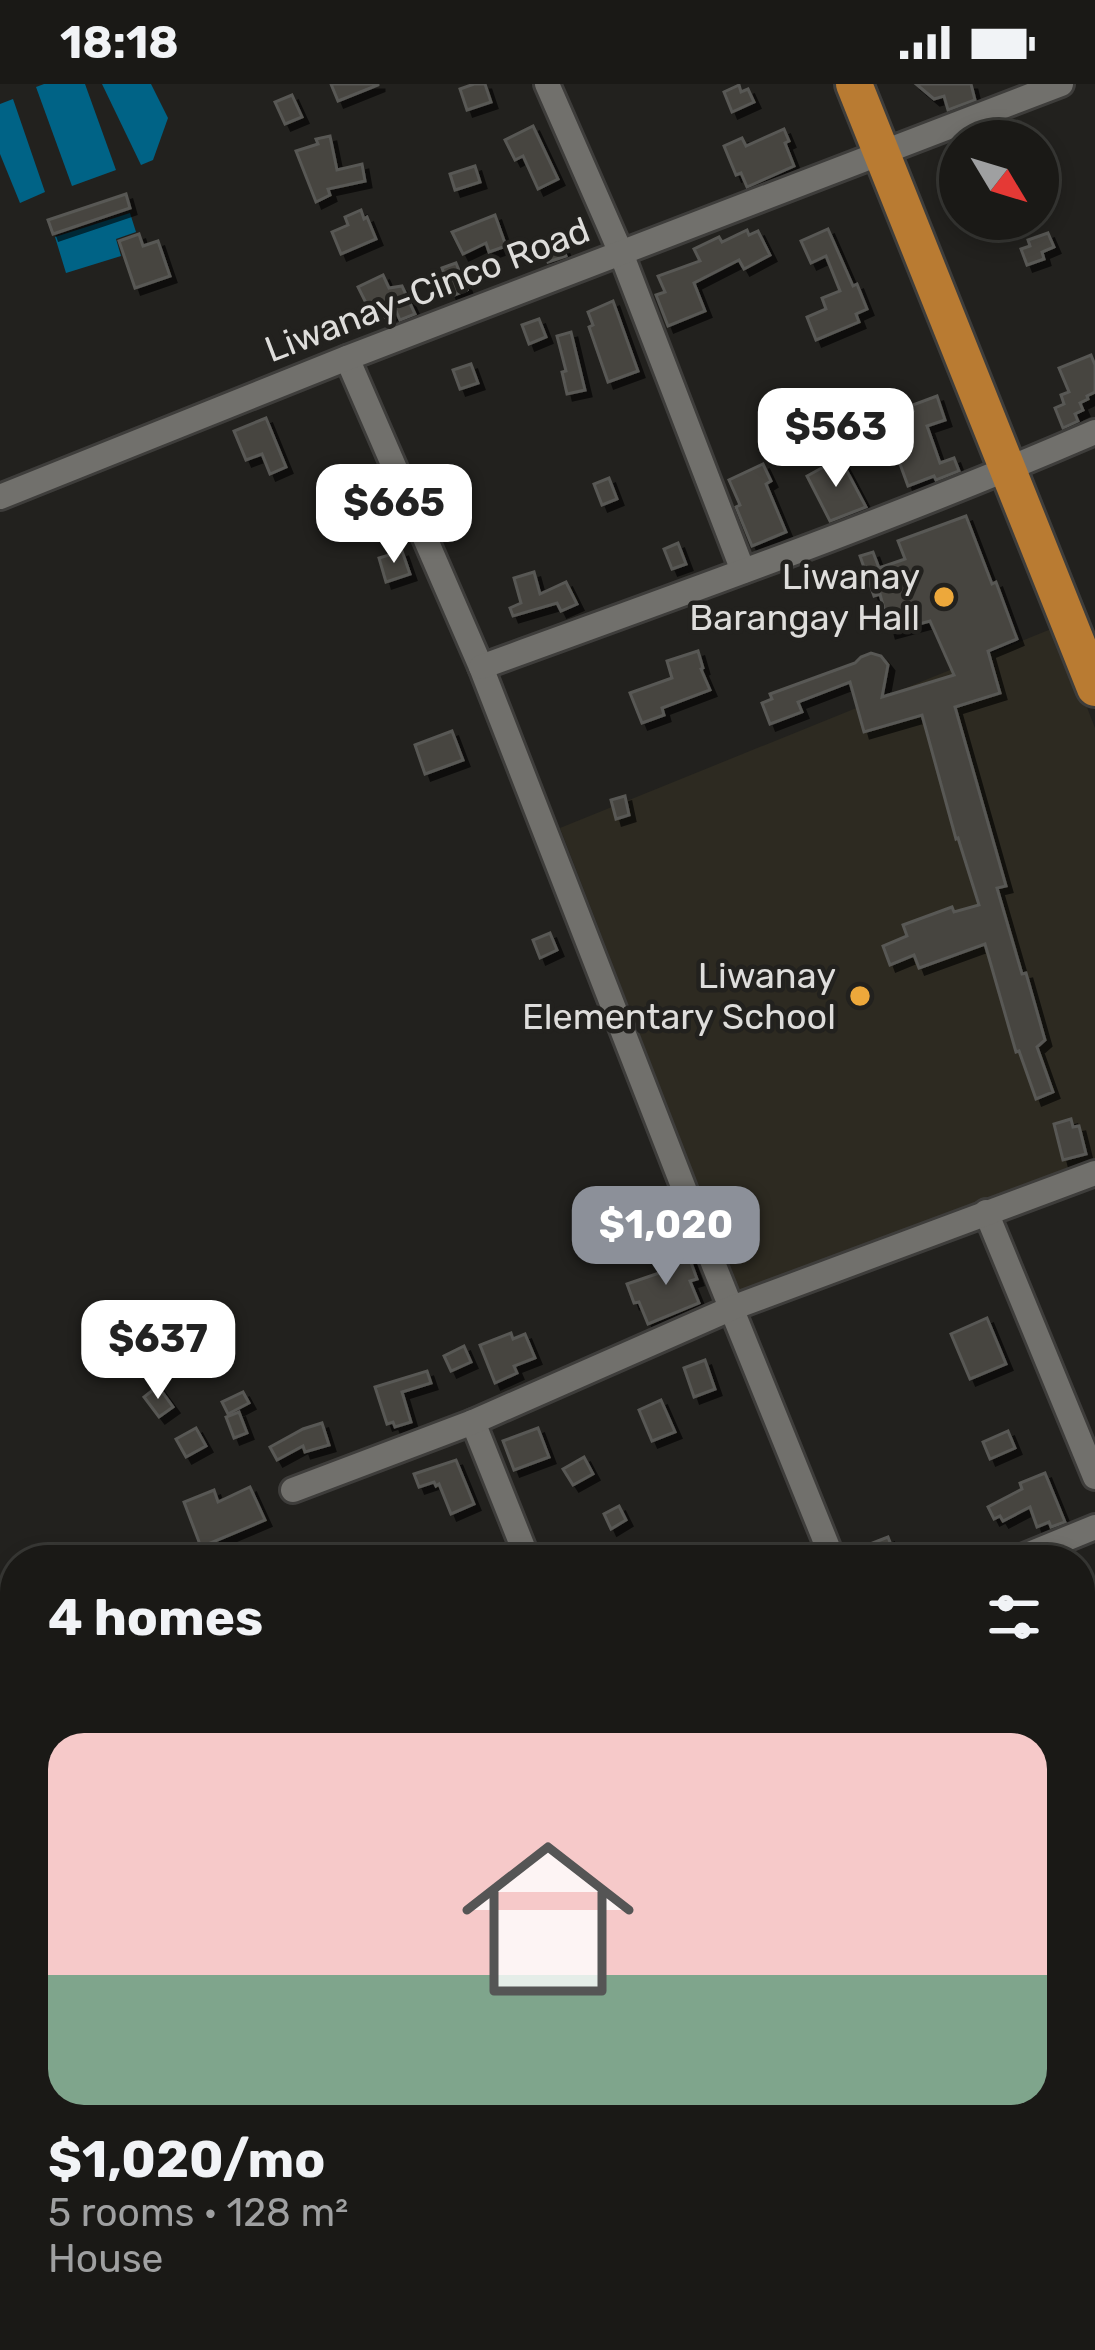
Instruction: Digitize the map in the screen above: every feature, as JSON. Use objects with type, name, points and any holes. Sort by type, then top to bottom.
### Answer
[{"type":"highway","points":[[854,84],[1095,688]]},
{"type":"street","points":[[547,84],[620,253],[743,572]]},
{"type":"street","name":"Liwanay-Cinco Road","points":[[0,496],[1061,84]]},
{"type":"street","points":[[347,358],[481,667],[826,1545]]},
{"type":"street","points":[[481,667],[743,572],[1095,432]]},
{"type":"street","points":[[293,1490],[473,1422],[732,1308],[1095,1173]]},
{"type":"street","points":[[986,1212],[1095,1477]]},
{"type":"street","points":[[473,1422],[522,1545]]},
{"type":"street","points":[[1051,1545],[1095,1527]]},
{"type":"shaded area","name":"Liwanay Elementary School","points":[[1056,627],[1095,728],[1095,1163],[742,1300],[560,828]]},
{"type":"water","points":[[85,84],[116,170],[72,186],[36,87]]},
{"type":"water","points":[[102,84],[151,84],[168,118],[153,160],[141,165]]},
{"type":"water","points":[[13,99],[45,192],[20,203],[0,154],[0,104]]},
{"type":"water","points":[[130,213],[136,232],[116,239],[121,256],[66,273],[55,237]]},
{"type":"building","points":[[331,84],[378,84],[378,85],[338,101]]},
{"type":"building","points":[[485,84],[491,102],[467,110],[460,89]]},
{"type":"building","points":[[916,84],[971,84],[975,100],[948,110],[944,96],[934,99]]},
{"type":"building","points":[[739,85],[741,92],[748,89],[754,102],[732,112],[724,92]]},
{"type":"building","points":[[292,95],[302,117],[285,124],[275,102]]},
{"type":"building","points":[[533,126],[558,179],[538,189],[523,156],[515,160],[505,140]]},
{"type":"building","points":[[784,129],[794,166],[747,187],[741,173],[736,175],[724,146],[742,138],[746,146]]},
{"type":"building","points":[[330,136],[337,170],[362,164],[365,181],[328,189],[330,195],[316,202],[296,151]]},
{"type":"building","points":[[475,166],[480,182],[455,190],[450,174]]},
{"type":"building","points":[[126,194],[130,208],[53,234],[48,220]]},
{"type":"building","points":[[361,210],[376,239],[341,254],[332,232],[348,225],[345,217]]},
{"type":"building","points":[[495,215],[506,246],[489,252],[486,243],[463,254],[452,232]]},
{"type":"building","points":[[828,229],[867,309],[856,314],[859,322],[816,340],[807,317],[826,309],[822,298],[840,291],[826,256],[811,263],[801,241]]},
{"type":"building","points":[[747,230],[749,235],[758,231],[770,255],[744,269],[739,260],[694,283],[705,311],[668,326],[656,295],[665,292],[658,276],[700,261],[694,249]]},
{"type":"building","points":[[139,234],[143,246],[158,241],[170,276],[135,288],[119,241]]},
{"type":"building","points":[[560,240],[566,256],[548,262],[542,246]]},
{"type":"building","points":[[1028,240],[1051,240],[1054,247],[1042,252],[1044,259],[1027,265],[1021,249],[1030,246]]},
{"type":"building","points":[[456,263],[467,290],[452,296],[442,268]]},
{"type":"building","points":[[383,275],[389,288],[402,286],[415,314],[400,320],[396,311],[385,317],[378,302],[368,307],[358,287]]},
{"type":"building","points":[[613,301],[638,371],[608,382],[588,312]]},
{"type":"building","points":[[539,319],[546,337],[529,344],[522,325]]},
{"type":"building","points":[[571,332],[585,390],[567,394],[557,336]]},
{"type":"building","points":[[1091,355],[1095,392],[1080,403],[1083,410],[1075,414],[1078,421],[1063,428],[1055,408],[1064,404],[1061,395],[1069,392],[1059,368]]},
{"type":"building","points":[[471,364],[478,383],[460,389],[453,370]]},
{"type":"building","points":[[937,396],[945,420],[927,426],[940,463],[954,458],[959,471],[908,486],[896,453],[886,456],[875,425]]},
{"type":"building","points":[[266,418],[286,467],[270,474],[262,454],[246,460],[234,431]]},
{"type":"building","points":[[840,458],[866,507],[830,521],[807,476]]},
{"type":"building","points":[[763,464],[786,532],[752,546],[729,480]]},
{"type":"building","points":[[609,478],[617,499],[602,505],[594,484]]},
{"type":"building","points":[[966,516],[1017,639],[988,651],[1000,693],[955,707],[1006,886],[997,888],[1045,1040],[1037,1047],[1053,1092],[1036,1099],[1016,1052],[985,944],[919,968],[914,955],[890,965],[883,946],[907,936],[903,925],[952,907],[954,912],[979,905],[922,715],[864,732],[850,682],[798,702],[802,712],[770,724],[762,703],[772,699],[770,694],[871,653],[888,665],[882,697],[954,675],[930,621],[890,632],[880,594],[874,596],[860,556],[873,552],[879,568],[905,559],[898,541]]},
{"type":"building","points":[[678,543],[686,564],[672,569],[664,549]]},
{"type":"building","points":[[402,551],[410,574],[386,582],[379,558]]},
{"type":"building","points":[[534,572],[540,594],[566,582],[577,604],[561,611],[557,603],[513,616],[510,608],[521,603],[514,578]]},
{"type":"building","points":[[698,651],[710,690],[662,708],[664,715],[642,723],[630,693],[672,678],[667,661]]},
{"type":"building","points":[[452,731],[463,760],[425,774],[415,745]]},
{"type":"building","points":[[625,796],[629,815],[616,819],[611,800]]},
{"type":"building","points":[[550,933],[557,950],[540,958],[533,940]]},
{"type":"building","points":[[1071,1119],[1073,1127],[1079,1126],[1086,1154],[1063,1160],[1054,1124]]},
{"type":"building","points":[[671,1244],[678,1262],[689,1257],[697,1279],[690,1281],[699,1303],[648,1324],[627,1284],[665,1271],[656,1250]]},
{"type":"building","points":[[987,1318],[1006,1364],[970,1379],[951,1334]]},
{"type":"building","points":[[511,1333],[513,1339],[525,1334],[535,1358],[514,1366],[517,1373],[495,1383],[480,1345]]},
{"type":"building","points":[[464,1346],[471,1362],[451,1371],[444,1356]]},
{"type":"building","points":[[705,1360],[715,1389],[694,1397],[684,1368]]},
{"type":"building","points":[[427,1371],[431,1383],[402,1392],[411,1422],[395,1427],[393,1422],[387,1424],[375,1387]]},
{"type":"building","points":[[158,1386],[173,1407],[159,1417],[144,1397]]},
{"type":"building","points":[[243,1392],[249,1403],[228,1414],[222,1402]]},
{"type":"building","points":[[661,1400],[675,1432],[652,1441],[639,1410]]},
{"type":"building","points":[[239,1412],[247,1433],[234,1438],[226,1417]]},
{"type":"building","points":[[322,1423],[329,1445],[305,1452],[303,1446],[277,1460],[270,1447]]},
{"type":"building","points":[[196,1428],[206,1446],[186,1457],[176,1439]]},
{"type":"building","points":[[538,1428],[549,1457],[514,1470],[503,1441]]},
{"type":"building","points":[[1008,1431],[1015,1448],[990,1459],[983,1442]]},
{"type":"building","points":[[584,1457],[593,1474],[573,1485],[563,1469]]},
{"type":"building","points":[[456,1460],[474,1504],[451,1514],[439,1484],[419,1487],[414,1474]]},
{"type":"building","points":[[1045,1473],[1065,1522],[1037,1527],[1030,1507],[1003,1521],[1000,1516],[994,1519],[988,1507],[1022,1489],[1020,1483]]},
{"type":"building","points":[[250,1487],[265,1520],[200,1545],[184,1502],[214,1490],[218,1502]]},
{"type":"building","points":[[619,1506],[626,1520],[611,1529],[604,1514]]},
{"type":"building","points":[[888,1537],[891,1545],[868,1545]]},
{"type":"place","name":"Liwanay Barangay Hall","points":[[944,597]]},
{"type":"place","name":"Liwanay Elementary School","points":[[860,996]]}]
